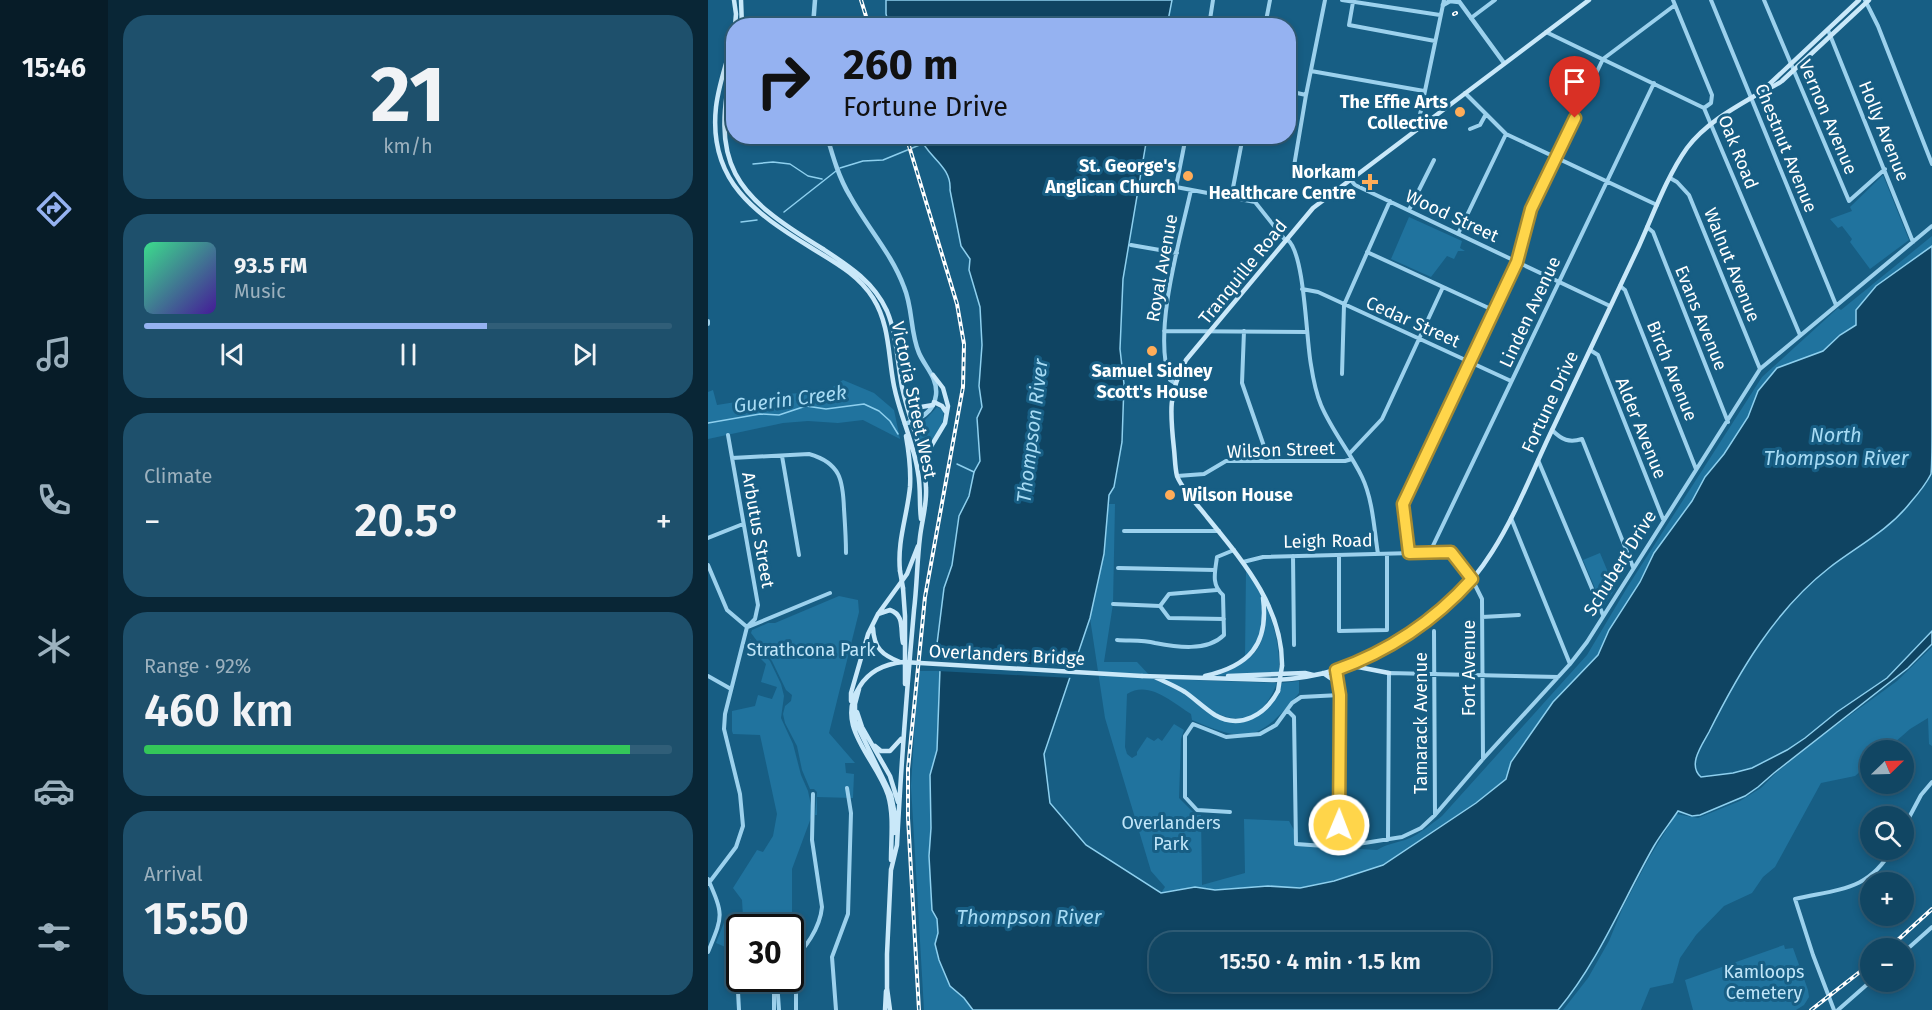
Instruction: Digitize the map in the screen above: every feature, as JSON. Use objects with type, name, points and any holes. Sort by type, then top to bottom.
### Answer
[{"type":"main road","points":[[734,0],[736,18]]},
{"type":"main road","points":[[741,0],[742,18]]},
{"type":"main road","name":"Tranquille Road","points":[[1152,676],[1185,693],[1217,716],[1235,721],[1248,719],[1268,708],[1278,691],[1282,666],[1278,633],[1262,593],[1244,562],[1190,496],[1178,476],[1171,414],[1175,383],[1186,360],[1213,331],[1313,208],[1589,0]]},
{"type":"main road","name":"Fortune Drive","points":[[1760,93],[1859,0]]},
{"type":"main road","name":"Fortune Drive","points":[[1142,676],[1213,678],[1305,673],[1315,675],[1350,665],[1386,649],[1424,624],[1472,579],[1493,551],[1657,205],[1687,148],[1712,123],[1760,93],[1773,88],[1867,1]]},
{"type":"main road","name":"Victoria Street West","points":[[726,65],[715,118],[717,142],[725,170],[734,187],[760,215],[850,272],[869,292],[879,308],[885,327],[894,385],[919,474],[922,522]]},
{"type":"main road","name":"Victoria Street West","points":[[726,81],[720,118],[721,141],[729,168],[744,191],[763,211],[854,269],[874,289],[885,306],[892,324],[905,399],[925,476],[926,501],[919,541],[919,569],[906,689],[897,845],[891,870]]},
{"type":"main road","points":[[925,476],[930,448],[942,428],[948,406],[945,393],[933,375]]},
{"type":"main road","points":[[905,399],[915,408],[934,403],[942,406],[947,415]]},
{"type":"main road","points":[[905,424],[910,474],[907,507],[899,545],[905,616],[906,689]]},
{"type":"main road","name":"Victoria Street West","points":[[890,1010],[887,988],[891,815],[888,796],[854,733],[850,693],[868,634],[878,614],[907,574],[919,541]]},
{"type":"main road","points":[[1196,678],[1221,672],[1251,655],[1264,629],[1265,612],[1262,593]]},
{"type":"main road","points":[[878,614],[890,610],[897,613],[901,620],[905,650]]},
{"type":"main road","points":[[873,626],[876,647],[884,655],[903,663]]},
{"type":"main road","name":"Overlanders Bridge","points":[[861,684],[872,672],[889,664],[903,663],[1142,676]]},
{"type":"main road","points":[[1350,665],[1389,674]]},
{"type":"main road","points":[[1323,673],[1339,684]]},
{"type":"main road","points":[[850,710],[861,684]]},
{"type":"main road","points":[[861,684],[855,704],[855,721],[887,783],[893,804],[895,814],[892,863]]},
{"type":"main road","points":[[859,691],[858,719],[890,776],[899,804]]},
{"type":"main road","points":[[873,745],[881,751],[890,751],[903,737]]},
{"type":"main road","points":[[885,1010],[887,988]]},
{"type":"street","points":[[814,18],[815,0]]},
{"type":"street","points":[[1210,18],[1213,0]]},
{"type":"street","points":[[1267,18],[1270,0]]},
{"type":"street","points":[[1293,172],[1325,0]]},
{"type":"street","points":[[1342,0],[1440,15]]},
{"type":"street","points":[[1471,18],[1495,0]]},
{"type":"street","points":[[1673,0],[1712,95],[1711,103],[1704,108]]},
{"type":"street","name":"Chestnut Avenue","points":[[1712,0],[1836,305]]},
{"type":"street","name":"Vernon Avenue","points":[[1764,0],[1849,201],[1885,169]]},
{"type":"street","points":[[1352,1],[1349,25],[1435,41]]},
{"type":"street","points":[[1417,129],[1443,3],[1459,1],[1504,63]]},
{"type":"street","points":[[1867,1],[1932,164]]},
{"type":"street","points":[[1409,553],[1403,504],[1517,262],[1531,209],[1603,59],[1676,5]]},
{"type":"street","name":"Holly Avenue","points":[[1828,30],[1913,242]]},
{"type":"street","name":"Oak Road","points":[[1545,32],[1704,108],[1800,335]]},
{"type":"street","points":[[1311,71],[1424,91]]},
{"type":"street","name":"Linden Avenue","points":[[1430,552],[1654,83]]},
{"type":"street","points":[[1296,92],[1306,94]]},
{"type":"street","points":[[1465,93],[1506,134],[1657,205]]},
{"type":"street","points":[[1470,129],[1480,125],[1486,114]]},
{"type":"street","points":[[1458,234],[1506,134]]},
{"type":"street","points":[[829,144],[836,166],[850,196],[889,256],[904,285],[910,303],[917,346],[933,375],[936,388],[934,403],[927,414],[905,424]]},
{"type":"street","points":[[1184,144],[1176,187],[1254,202],[1287,241],[1293,244],[1302,289],[1311,364],[1321,404],[1329,422],[1350,453],[1366,487],[1378,554]]},
{"type":"street","points":[[1231,198],[1241,144]]},
{"type":"street","points":[[1409,210],[1434,160]]},
{"type":"street","name":"Walnut Avenue","points":[[1671,178],[1689,195],[1760,369]]},
{"type":"street","name":"Wood Street","points":[[1350,179],[1355,185],[1610,306]]},
{"type":"street","name":"Royal Avenue","points":[[1175,383],[1170,380],[1167,371],[1165,314],[1191,190]]},
{"type":"street","points":[[1342,374],[1344,306],[1390,201]]},
{"type":"street","name":"Schubert Drive","points":[[1287,710],[1294,717],[1296,843],[1339,847],[1402,837],[1421,828],[1570,664],[1587,642],[1760,369],[1932,226]]},
{"type":"street","name":"Evans Avenue","points":[[1647,227],[1653,232],[1728,422]]},
{"type":"street","points":[[1131,245],[1177,253]]},
{"type":"street","points":[[1367,252],[1493,310]]},
{"type":"street","name":"Birch Avenue","points":[[1619,286],[1625,290],[1696,470]]},
{"type":"street","points":[[1350,453],[1383,419],[1443,287]]},
{"type":"street","name":"Cedar Street","points":[[1302,289],[1318,292],[1344,306],[1511,381]]},
{"type":"street","points":[[1164,331],[1307,332]]},
{"type":"street","points":[[1244,331],[1242,383],[1267,460]]},
{"type":"street","name":"Alder Avenue","points":[[1590,350],[1598,355],[1664,519]]},
{"type":"street","points":[[1552,430],[1564,440],[1572,442],[1582,439],[1633,568]]},
{"type":"street","name":"Arbutus Street","points":[[708,882],[736,847],[743,826],[740,794],[724,729],[725,714],[747,627],[755,619],[758,605],[728,435]]},
{"type":"street","points":[[732,458],[809,454],[819,457],[834,468],[843,486],[846,553]]},
{"type":"street","points":[[782,456],[799,555]]},
{"type":"street","name":"Wilson Street","points":[[1178,476],[1206,474],[1226,461],[1345,461],[1352,459]]},
{"type":"street","points":[[1538,460],[1603,615]]},
{"type":"street","points":[[1510,517],[1570,664]]},
{"type":"street","points":[[708,538],[743,524]]},
{"type":"street","points":[[1124,531],[1219,531]]},
{"type":"street","points":[[1216,590],[1214,582],[1217,557],[1234,550]]},
{"type":"street","name":"Leigh Road","points":[[1244,562],[1263,556],[1451,552],[1472,579]]},
{"type":"street","points":[[1339,555],[1339,630],[1387,630],[1387,554]]},
{"type":"street","points":[[1293,556],[1294,645]]},
{"type":"street","points":[[708,565],[727,610],[747,627],[830,593]]},
{"type":"street","points":[[1118,568],[1215,570]]},
{"type":"street","name":"Fort Avenue","points":[[1472,579],[1482,599],[1483,759]]},
{"type":"street","points":[[1117,640],[1166,646],[1204,646],[1217,642],[1224,635],[1223,595],[1216,590],[1169,594],[1160,606]]},
{"type":"street","points":[[1113,604],[1160,606]]},
{"type":"street","points":[[1160,606],[1169,618],[1224,619]]},
{"type":"street","points":[[1482,617],[1519,615]]},
{"type":"street","name":"Tamarack Avenue","points":[[1434,631],[1435,815]]},
{"type":"street","points":[[1336,670],[1340,695],[1339,847]]},
{"type":"street","points":[[1388,840],[1389,674],[1558,677]]},
{"type":"street","points":[[708,676],[731,689]]},
{"type":"street","points":[[1230,812],[1197,810],[1185,797],[1185,736],[1193,724],[1226,737],[1260,734],[1276,725],[1292,703],[1301,697],[1340,695]]},
{"type":"street","points":[[1914,808],[1932,782]]},
{"type":"street","points":[[836,1010],[832,957],[848,914],[851,813],[846,788]]},
{"type":"street","points":[[796,1010],[796,975],[821,917],[822,907],[812,840],[813,794]]},
{"type":"street","points":[[1860,990],[1836,1010],[1813,955],[1795,899],[1858,884],[1871,876],[1886,860]]},
{"type":"street","points":[[708,882],[721,913],[708,952]]},
{"type":"street","points":[[1914,943],[1932,927]]},
{"type":"street","points":[[739,992],[740,1010]]},
{"type":"street","points":[[775,992],[777,1010]]},
{"type":"green space","points":[[1883,175],[1909,240],[1870,269],[1850,242],[1852,239],[1842,226],[1838,228],[1830,219],[1852,211],[1850,207]]},
{"type":"green space","points":[[1409,217],[1462,241],[1460,248],[1465,251],[1458,251],[1454,259],[1447,256],[1431,277],[1391,259]]},
{"type":"green space","name":"Overlanders Park","points":[[1932,236],[1932,246],[1876,286],[1856,310],[1856,325],[1840,335],[1823,351],[1777,368],[1758,391],[1748,417],[1654,553],[1640,582],[1609,630],[1598,655],[1553,702],[1511,761],[1506,779],[1476,803],[1390,861],[1360,874],[1300,888],[1268,886],[1215,890],[1194,887],[1161,893],[1165,887],[1151,871],[1105,718],[1090,618],[1104,554],[1108,504],[1115,504],[1113,604],[1104,662],[1137,662],[1152,678],[1185,694],[1216,717],[1234,723],[1256,717],[1269,708],[1282,683],[1299,681],[1299,693],[1274,720],[1252,733],[1240,735],[1211,728],[1192,720],[1191,714],[1152,691],[1135,690],[1127,694],[1125,747],[1127,754],[1132,758],[1137,755],[1147,737],[1154,741],[1158,738],[1162,741],[1174,724],[1184,730],[1181,739],[1179,798],[1196,815],[1201,815],[1202,885],[1245,873],[1244,819],[1289,821],[1294,830],[1295,845],[1377,850],[1415,835],[1442,816],[1587,655],[1628,586],[1762,377],[1838,308],[1841,310]]},
{"type":"green space","points":[[843,380],[874,393],[894,410],[900,439],[863,420],[838,423],[808,421],[783,423],[708,439],[708,392],[713,390],[717,405],[787,394],[827,391]]},
{"type":"green space","points":[[937,407],[943,410],[944,416],[924,456],[916,426]]},
{"type":"green space","points":[[1600,553],[1615,589],[1603,607],[1583,560]]},
{"type":"green space","points":[[1246,570],[1260,592],[1264,612],[1255,645],[1245,658]]},
{"type":"green space","name":"Strathcona Park","points":[[839,596],[858,600],[859,612],[829,733],[855,763],[845,763],[846,773],[854,774],[853,798],[817,797],[817,815],[815,815],[817,792],[810,789],[802,770],[797,746],[783,714],[792,695],[786,690],[772,661],[751,633],[752,630],[768,623],[775,623]]},
{"type":"green space","points":[[1266,605],[1276,638],[1279,672],[1216,676],[1241,664],[1256,651],[1264,633]]},
{"type":"green space","name":"Strathcona Park","points":[[750,639],[770,661],[781,684],[784,696],[781,718],[793,744],[811,805],[812,815],[792,869],[791,914],[743,914],[742,900],[733,888],[757,850],[763,852],[773,836],[777,814],[760,735],[733,734],[732,731],[732,711],[755,706],[758,695],[772,699],[777,687],[761,682],[766,664],[748,646]]},
{"type":"green space","points":[[1932,647],[1932,746],[1929,744],[1928,718],[1897,740],[1860,740],[1860,772],[1855,776],[1821,783],[1775,867],[1763,877],[1752,893],[1724,906],[1696,935],[1680,958],[1673,983],[1650,988],[1641,1010],[1563,1010],[1588,978],[1609,941],[1623,907],[1649,858],[1676,814],[1698,818],[1740,801],[1761,788],[1777,772],[1827,732],[1897,681]]},
{"type":"green space","points":[[918,671],[940,671],[937,750],[930,775],[929,856],[932,910],[937,919],[938,933],[935,944],[950,986],[964,998],[973,1010],[924,1010],[911,786]]},
{"type":"green space","points":[[1163,679],[1277,683],[1266,703],[1253,715],[1239,718],[1224,716],[1209,710]]},
{"type":"green space","name":"Strathcona Park","points":[[726,920],[726,947],[716,943]]},
{"type":"green space","name":"Kamloops Cemetery","points":[[1784,945],[1785,949],[1793,948],[1808,990],[1809,997],[1804,1005],[1796,1010],[1693,1010],[1685,980]]},
{"type":"water","points":[[886,0],[1172,0],[1169,18],[887,18]]},
{"type":"water","points":[[923,144],[1146,144],[1123,279],[1120,349],[1124,384],[1122,442],[1114,487],[1109,495],[1104,554],[1090,618],[1044,754],[1050,803],[1086,845],[1161,893],[1195,887],[1215,890],[1268,886],[1300,888],[1334,881],[1383,865],[1476,803],[1506,779],[1511,762],[1553,702],[1598,655],[1609,630],[1640,582],[1654,553],[1748,417],[1758,391],[1777,368],[1823,351],[1840,335],[1856,325],[1856,310],[1876,286],[1932,246],[1931,474],[1916,496],[1892,522],[1829,568],[1792,603],[1775,623],[1746,665],[1700,749],[1695,767],[1697,772],[1701,777],[1733,773],[1752,768],[1787,750],[1887,678],[1932,631],[1932,644],[1908,668],[1745,796],[1700,815],[1692,816],[1678,811],[1654,846],[1586,971],[1558,1010],[973,1010],[964,998],[950,986],[939,960],[935,944],[938,933],[937,919],[932,910],[929,856],[930,775],[937,750],[940,669],[937,644],[944,588],[952,565],[959,516],[969,496],[974,472],[980,461],[977,418],[982,407],[979,386],[982,345],[980,307],[969,270],[970,259],[961,246],[950,182],[943,168]]},
{"type":"pier","points":[[936,659],[1077,667],[1073,678],[937,671]]},
{"type":"waterway","points":[[840,168],[863,161],[883,160],[922,144]]},
{"type":"waterway","points":[[753,164],[773,162],[790,164],[808,176],[822,179]]},
{"type":"waterway","points":[[784,212],[836,171]]},
{"type":"waterway","points":[[741,222],[757,220]]},
{"type":"waterway","name":"Guerin Creek","points":[[708,423],[760,414],[779,415],[806,406],[826,409],[864,404],[879,411],[890,421],[898,434]]},
{"type":"waterway","name":"Guerin Creek","points":[[957,464],[974,472]]},
{"type":"railway","points":[[861,0],[867,18]]},
{"type":"railway","points":[[908,144],[957,304],[964,344],[963,387],[925,597],[908,769],[908,818],[919,1010]]},
{"type":"railway","points":[[1900,938],[1932,909]]},
{"type":"railway","points":[[1811,1010],[1860,972]]},
{"type":"place","name":"The Effie Arts Collective","points":[[1460,112]]},
{"type":"place","name":"St. George's Anglican Church","points":[[1188,176]]},
{"type":"place","name":"Norkam Healthcare Centre","points":[[1370,182]]},
{"type":"place","name":"Samuel Sidney Scott's House","points":[[1152,351]]},
{"type":"place","name":"Wilson House","points":[[1170,495]]},
{"type":"route","points":[[1339,825],[1340,695],[1336,670],[1386,649],[1402,639],[1443,609],[1472,579],[1451,552],[1409,553],[1403,504],[1517,262],[1531,209],[1575,118]]},
{"type":"water label","name":"Thompson River","points":[[1032,431]]},
{"type":"water label","name":"North Thompson River","points":[[1836,446]]},
{"type":"water label","name":"Thompson River","points":[[1029,917]]}]
